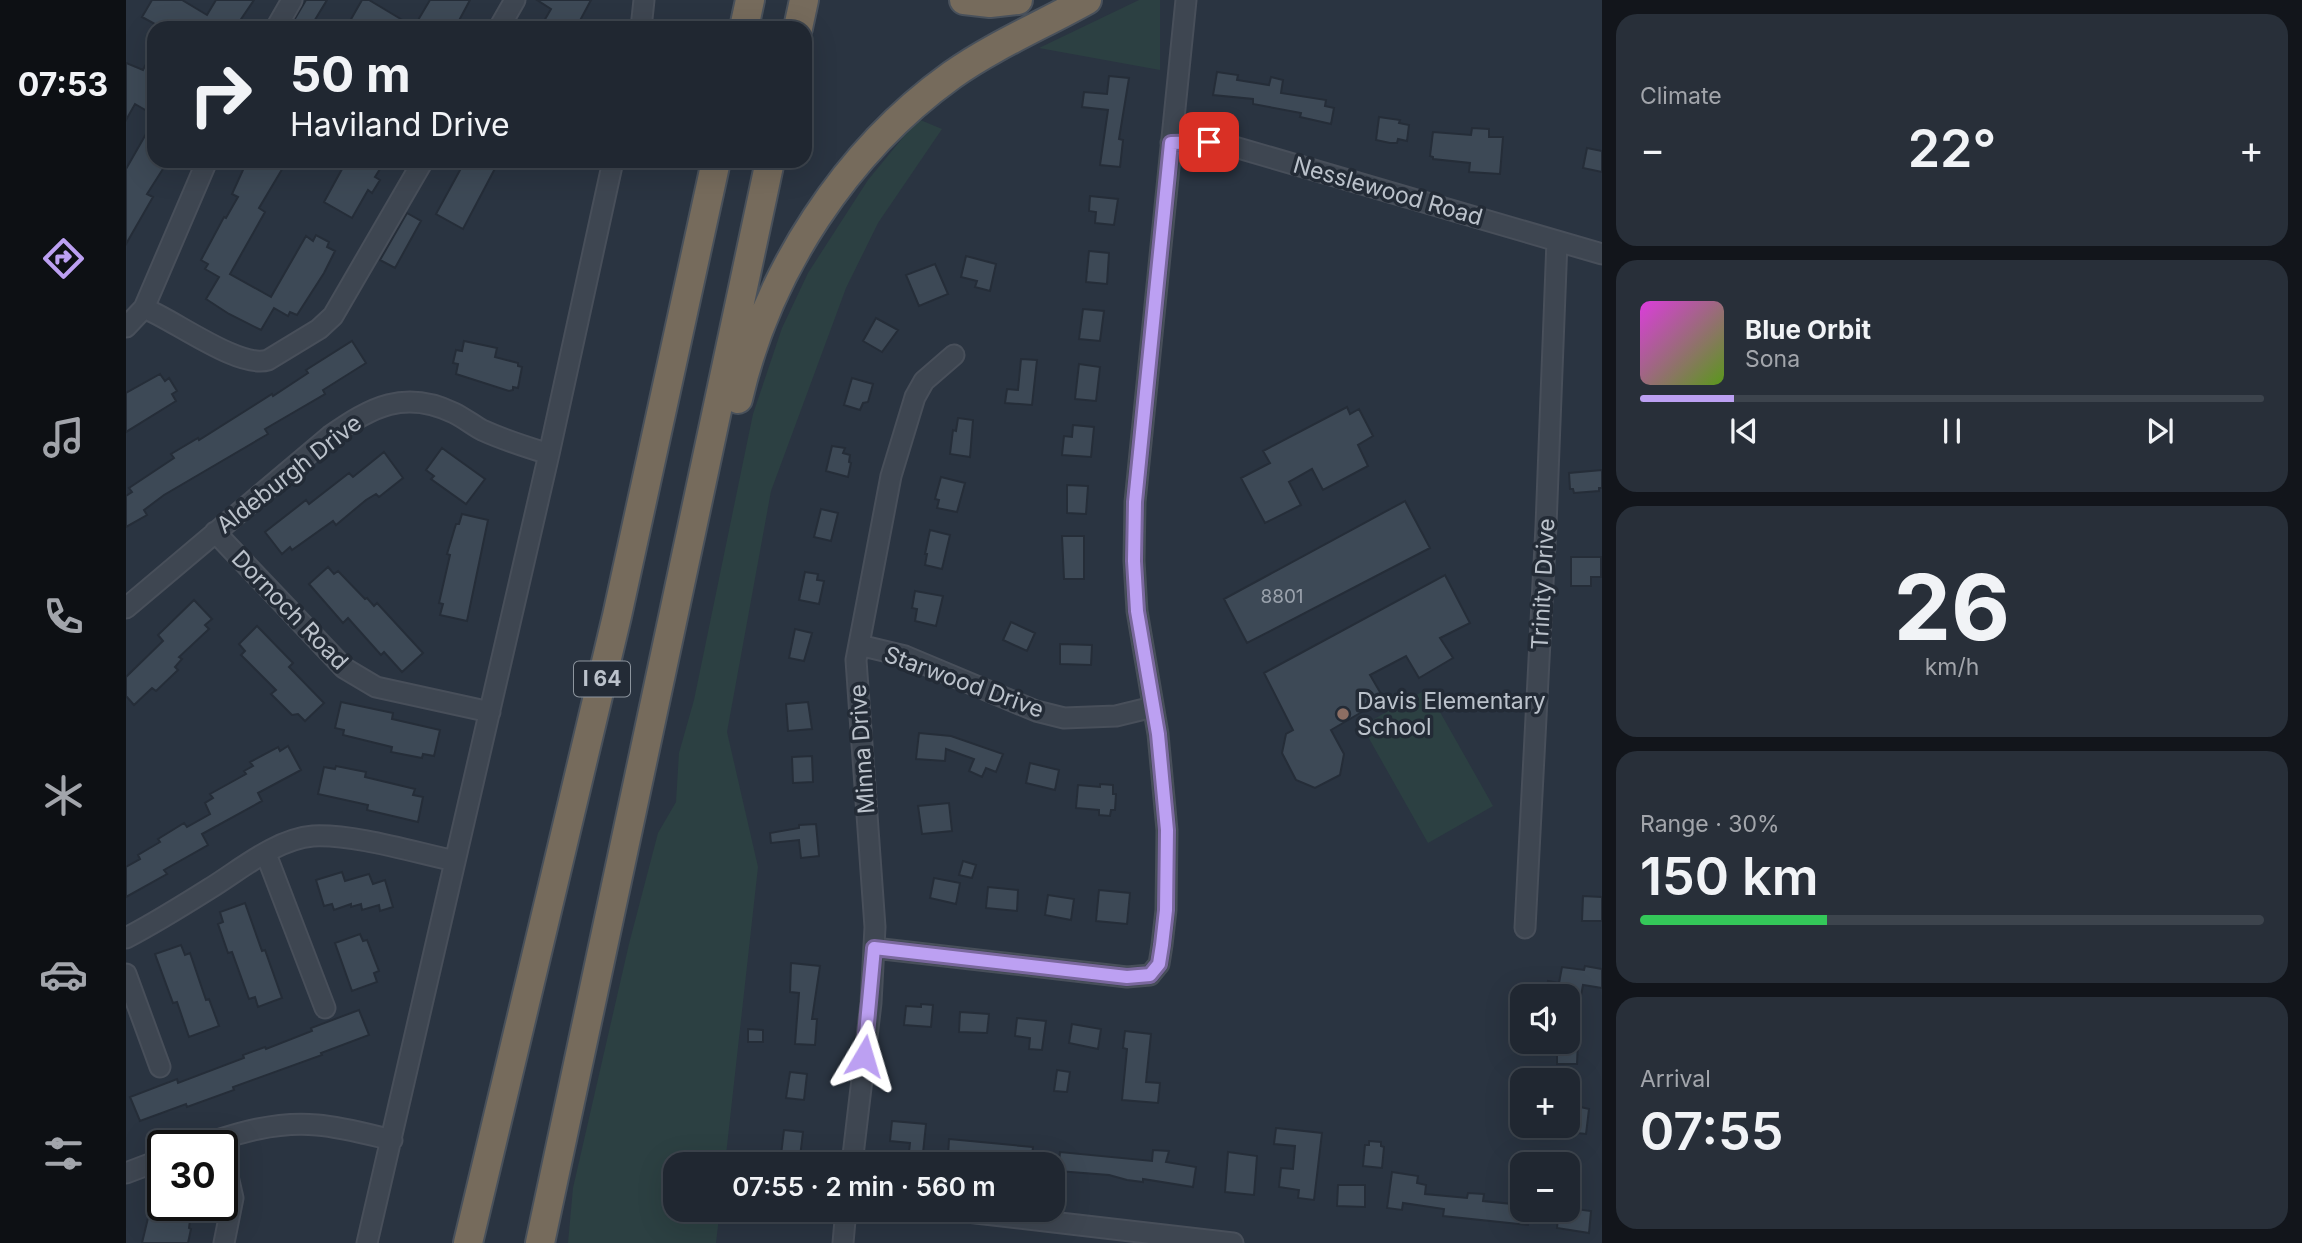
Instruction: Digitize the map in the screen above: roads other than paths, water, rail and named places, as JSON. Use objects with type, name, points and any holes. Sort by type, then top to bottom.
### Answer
[{"type":"highway","points":[[728,21],[732,0]]},
{"type":"highway","points":[[746,21],[750,0]]},
{"type":"highway","points":[[800,21],[804,0]]},
{"type":"highway","points":[[964,0],[990,3],[1018,0]]},
{"type":"highway","points":[[682,578],[728,441],[756,338],[787,270],[821,212],[864,154],[924,96],[975,60],[1087,0]]},
{"type":"highway","points":[[699,238],[705,168]]},
{"type":"highway","name":"I 64","points":[[468,1243],[614,629],[714,168]]},
{"type":"highway","name":"I 64","points":[[541,1243],[769,168]]},
{"type":"street","points":[[280,21],[292,0]]},
{"type":"street","points":[[503,21],[515,0]]},
{"type":"street","points":[[642,21],[644,0]]},
{"type":"street","points":[[874,948],[1127,977],[1150,975],[1159,964],[1168,860],[1165,794],[1135,592],[1135,502],[1186,0]]},
{"type":"street","name":"Nesslewood Road","points":[[1171,143],[1221,143],[1602,254]]},
{"type":"street","points":[[126,327],[144,308],[204,168]]},
{"type":"street","points":[[144,308],[240,358],[259,362],[268,360],[319,329],[333,316],[419,168]]},
{"type":"street","points":[[367,1243],[549,454],[611,168]]},
{"type":"street","name":"Trinity Drive","points":[[1525,928],[1557,241]]},
{"type":"street","name":"Minna Drive","points":[[853,1152],[871,1003],[875,927],[856,660],[891,476],[915,397],[924,381],[954,355]]},
{"type":"street","name":"Aldeburgh Drive","points":[[126,608],[330,436],[358,416],[395,402],[411,400],[427,404],[453,413],[502,439],[549,454]]},
{"type":"street","name":"Dornoch Road","points":[[215,533],[344,668],[368,684],[490,712]]},
{"type":"street","name":"Starwood Drive","points":[[859,645],[905,656],[1036,710],[1065,718],[1116,716],[1153,707]]},
{"type":"street","points":[[126,938],[266,854],[302,838],[330,837],[456,860]]},
{"type":"street","points":[[266,854],[324,1008]]},
{"type":"street","points":[[126,974],[160,1068]]},
{"type":"street","points":[[238,1138],[268,1126],[314,1124],[392,1140]]},
{"type":"street","points":[[126,1173],[147,1165]]},
{"type":"street","points":[[224,1243],[228,1221]]},
{"type":"street","points":[[842,1243],[844,1222]]},
{"type":"street","points":[[1053,1222],[1233,1243]]},
{"type":"place","name":"Davis Elementary School","points":[[1343,714]]}]
